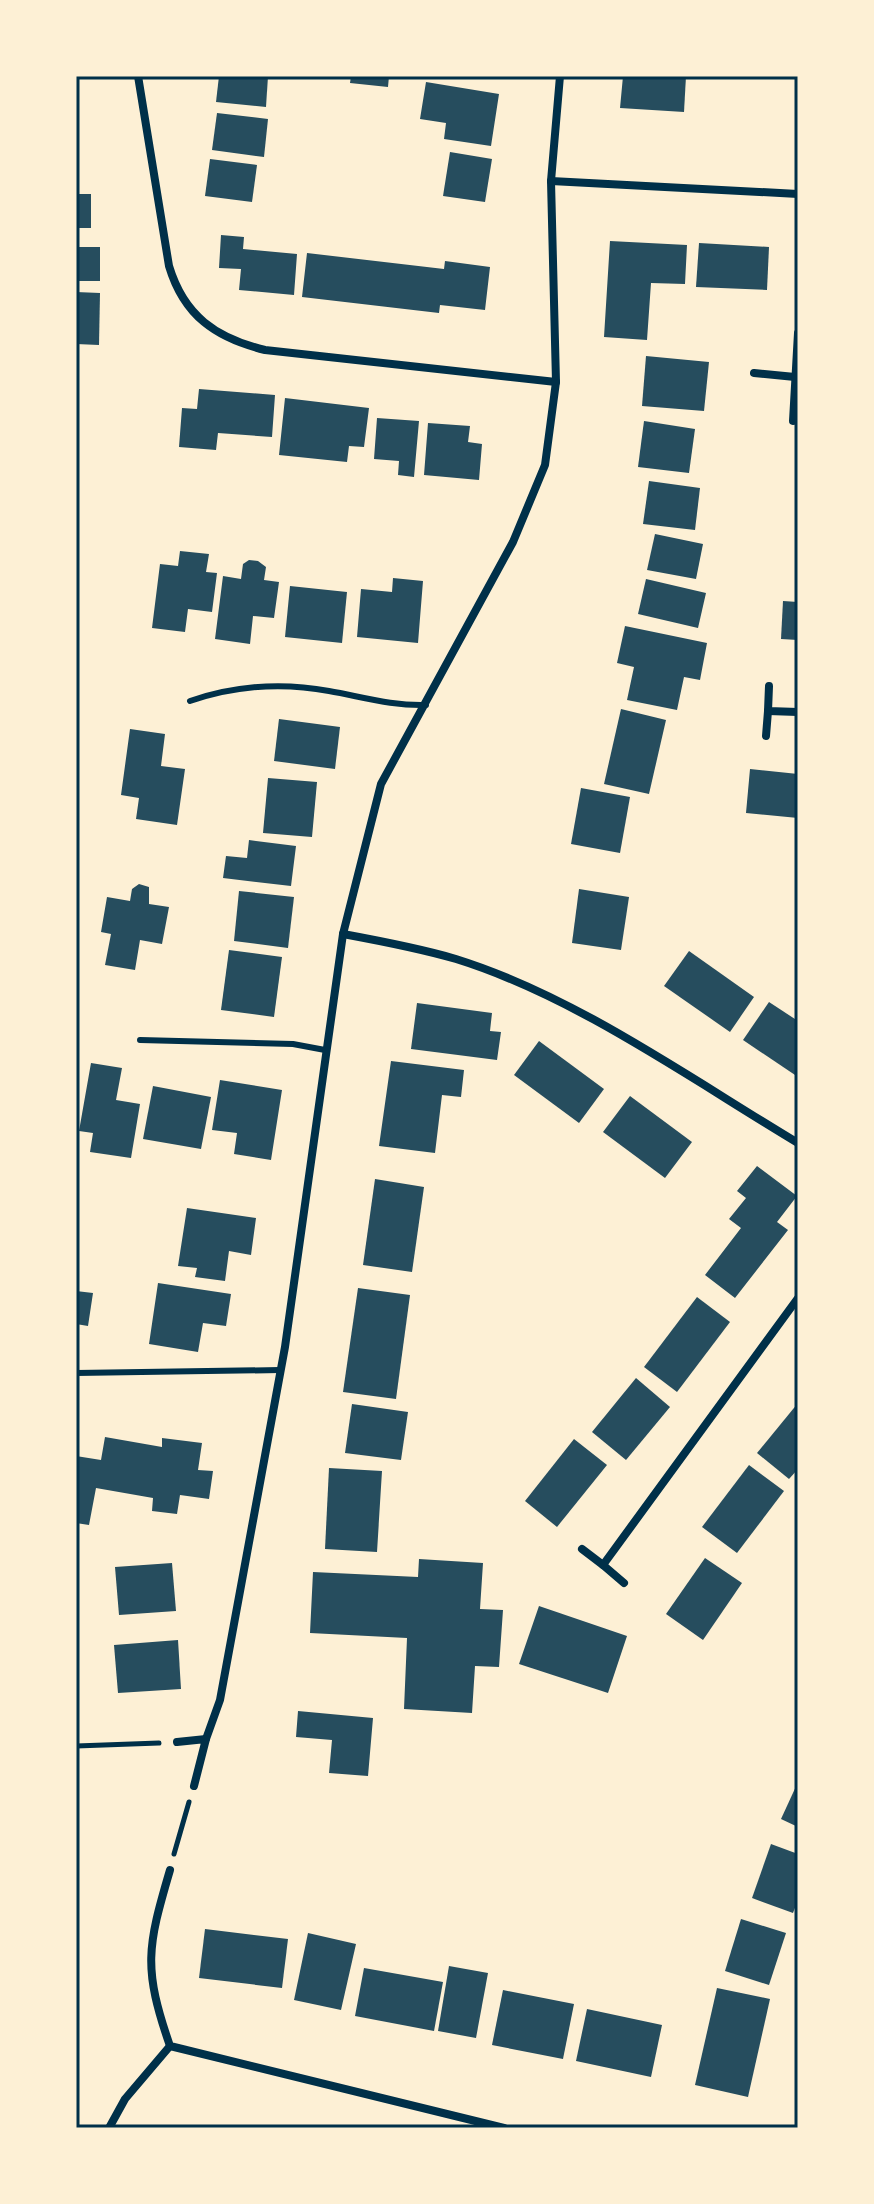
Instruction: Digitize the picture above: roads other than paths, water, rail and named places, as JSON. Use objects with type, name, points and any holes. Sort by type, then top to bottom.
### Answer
[{"type":"street","points":[[138,76],[169,266],[176,288],[190,311],[211,330],[236,343],[265,350],[556,382]]},
{"type":"street","points":[[194,1786],[220,1700],[280,1370],[343,934],[381,784],[533,500],[545,465],[556,382],[551,181],[560,76]]},
{"type":"street","points":[[551,181],[798,194]]},
{"type":"street","points":[[793,421],[798,333]]},
{"type":"street","points":[[754,373],[795,377]]},
{"type":"street","points":[[766,736],[769,686]]},
{"type":"street","points":[[768,711],[798,712]]},
{"type":"street","points":[[343,934],[458,960],[532,990],[615,1034],[798,1143]]},
{"type":"street","points":[[603,1565],[798,1298]]},
{"type":"street","points":[[582,1549],[624,1583]]},
{"type":"street","points":[[177,1742],[206,1739]]},
{"type":"street","points":[[170,1870],[151,1936],[150,1974],[170,2046]]},
{"type":"street","points":[[109,2128],[125,2099],[170,2046]]},
{"type":"street","points":[[170,2046],[504,2128]]},
{"type":"lane","points":[[190,701],[212,693],[277,684],[326,690],[394,706],[426,705]]},
{"type":"lane","points":[[140,1040],[293,1044],[325,1050]]},
{"type":"lane","points":[[76,1373],[280,1370]]}]
